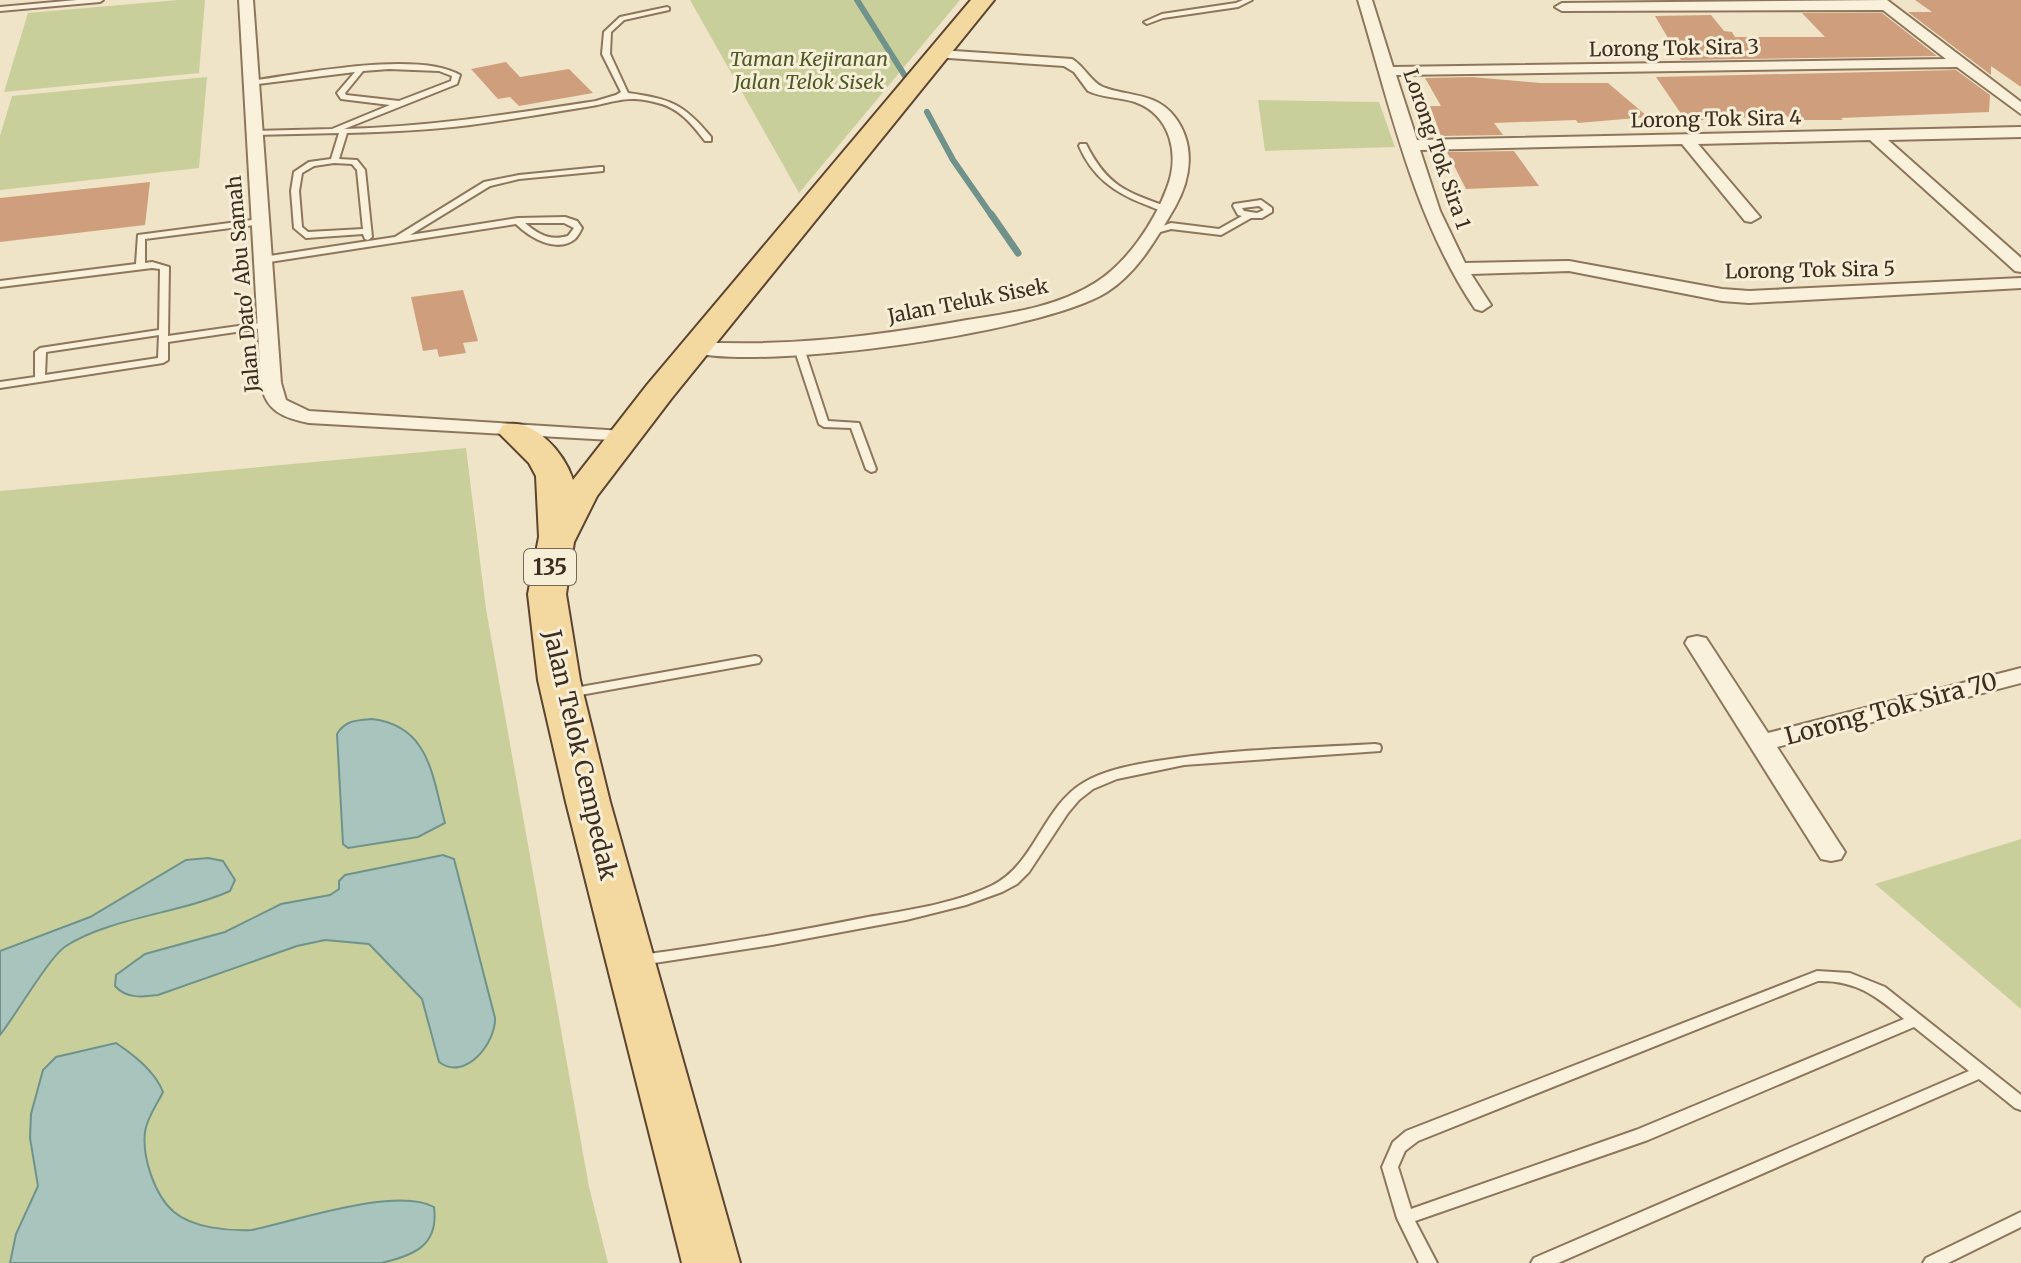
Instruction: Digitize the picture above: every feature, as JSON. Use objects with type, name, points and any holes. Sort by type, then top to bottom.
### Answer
[{"type":"main road","name":"Jalan Telok Cempedak","points":[[711,1263],[562,695],[547,594],[555,542],[580,494],[623,437],[983,0]]},
{"type":"main road","points":[[515,432],[549,461],[556,475],[555,542]]},
{"type":"street","name":"Jalan Dato' Abu Samah","points":[[246,0],[272,396],[278,407],[292,414],[515,432],[623,437]]},
{"type":"street","name":"Lorong Tok Sira 1","points":[[1365,0],[1431,211],[1459,269],[1482,305]]},
{"type":"street","points":[[1562,7],[1882,3],[2021,109]]},
{"type":"street","name":"Jalan Teluk Sisek","points":[[696,348],[745,352],[800,351],[947,330],[1059,307],[1103,287],[1140,248],[1179,184],[1182,157],[1173,124],[1144,100],[1093,88],[1079,69],[1067,62],[939,54]]},
{"type":"street","name":"Lorong Tok Sira 3","points":[[1387,71],[1960,63]]},
{"type":"street","name":"Lorong Tok Sira 4","points":[[1411,145],[2021,132]]},
{"type":"street","points":[[1875,136],[2021,267]]},
{"type":"street","points":[[1687,140],[1751,217]]},
{"type":"street","name":"Lorong Tok Sira 5","points":[[1459,269],[1569,266],[1722,295],[1749,297],[2021,283]]},
{"type":"street","points":[[1697,643],[1831,852]]},
{"type":"street","name":"Lorong Tok Sira 70","points":[[1761,743],[2021,675]]},
{"type":"lane","points":[[0,3],[28,0]]},
{"type":"lane","points":[[0,9],[100,0]]},
{"type":"lane","points":[[1147,22],[1162,16],[1238,5],[1249,0]]},
{"type":"lane","points":[[624,95],[606,54],[608,32],[622,18],[667,9]]},
{"type":"lane","points":[[250,83],[360,70],[426,67],[446,69],[456,75],[457,78],[448,85],[330,131]]},
{"type":"lane","points":[[360,70],[344,87],[341,93],[344,97],[405,104]]},
{"type":"lane","points":[[253,133],[344,131],[505,119],[585,106],[624,95],[655,99],[683,109],[708,139]]},
{"type":"lane","points":[[334,161],[344,131]]},
{"type":"lane","points":[[1083,146],[1094,169],[1111,187],[1165,209]]},
{"type":"lane","points":[[367,231],[306,235],[298,228],[295,191],[298,172],[306,165],[354,162],[361,170],[369,244]]},
{"type":"lane","points":[[395,240],[487,184],[519,177],[600,169]]},
{"type":"lane","points":[[1153,231],[1171,226],[1221,232],[1249,215]]},
{"type":"lane","points":[[263,260],[518,221],[565,220],[578,228],[571,238],[547,242],[518,221]]},
{"type":"lane","points":[[140,266],[141,237],[259,222]]},
{"type":"lane","points":[[0,284],[140,266],[165,267],[163,360],[0,385]]},
{"type":"lane","points":[[40,379],[40,352],[43,350],[267,325]]},
{"type":"lane","points":[[800,351],[824,424],[855,425],[871,469]]},
{"type":"lane","points":[[562,695],[755,660]]},
{"type":"lane","points":[[630,962],[814,933],[970,900],[1002,887],[1021,871],[1065,808],[1088,786],[1125,772],[1170,764],[1375,748]]},
{"type":"lane","points":[[1428,1263],[1405,1218],[1390,1167],[1399,1147],[1412,1136],[1817,976],[1855,978],[1880,991],[2021,1104]]},
{"type":"lane","points":[[1405,1218],[1642,1135],[1916,1020]]},
{"type":"lane","points":[[1540,1263],[1981,1072]]},
{"type":"lane","points":[[1932,1263],[2021,1219]]},
{"type":"green space","points":[[205,0],[199,73],[4,92],[28,13]]},
{"type":"green space","name":"Taman Kejiranan Jalan Telok Sisek","points":[[690,0],[960,0],[799,193]]},
{"type":"green space","points":[[207,77],[199,168],[0,190],[0,136],[12,96]]},
{"type":"green space","points":[[1258,100],[1379,102],[1395,147],[1265,151]]},
{"type":"green space","points":[[466,448],[486,609],[589,1187],[608,1263],[0,1263],[0,491]]},
{"type":"green space","points":[[2021,839],[2021,1009],[1875,884]]},
{"type":"water","points":[[372,719],[406,732],[417,743],[431,771],[445,823],[418,837],[348,848],[343,844],[337,734],[348,723]]},
{"type":"water","points":[[443,855],[454,859],[495,1018],[485,1048],[469,1063],[459,1067],[449,1067],[439,1062],[422,999],[369,944],[325,940],[297,946],[158,995],[129,995],[115,986],[116,975],[145,954],[225,932],[281,904],[330,895],[339,889],[339,881],[345,875]]},
{"type":"water","points":[[208,858],[223,861],[235,880],[230,891],[103,929],[66,946],[42,974],[0,1035],[0,951],[90,917],[186,860]]},
{"type":"water","points":[[116,1043],[149,1070],[163,1092],[146,1127],[145,1152],[155,1186],[174,1212],[191,1222],[211,1227],[252,1230],[345,1207],[396,1200],[417,1202],[434,1207],[435,1220],[428,1240],[414,1252],[382,1263],[10,1263],[16,1234],[38,1186],[30,1138],[31,1114],[43,1070],[56,1057]]},
{"type":"building","points":[[1915,0],[2021,0],[2021,87],[1991,66],[1991,75],[1908,12],[1932,12]]},
{"type":"building","points":[[1802,13],[1882,13],[1937,56],[1681,60],[1655,16],[1711,15],[1724,31],[1732,32],[1735,37],[1825,37]]},
{"type":"building","points":[[506,62],[520,77],[569,69],[593,93],[519,106],[510,97],[498,99],[471,69]]},
{"type":"building","points":[[1956,70],[1990,95],[1989,112],[1841,118],[1843,120],[1790,120],[1786,115],[1686,121],[1656,77]]},
{"type":"building","points":[[1472,77],[1540,83],[1608,83],[1648,117],[1578,123],[1576,120],[1494,123],[1503,135],[1441,136],[1430,106],[1441,106],[1425,78]]},
{"type":"building","points":[[1514,151],[1539,186],[1466,189],[1447,152]]},
{"type":"building","points":[[150,182],[145,225],[0,242],[0,198]]},
{"type":"building","points":[[463,290],[478,341],[463,343],[466,353],[439,357],[437,349],[423,351],[411,297]]},
{"type":"waterway","points":[[857,0],[905,76]]},
{"type":"waterway","points":[[927,112],[953,160],[992,216]]},
{"type":"waterway","points":[[991,214],[1018,253]]}]
